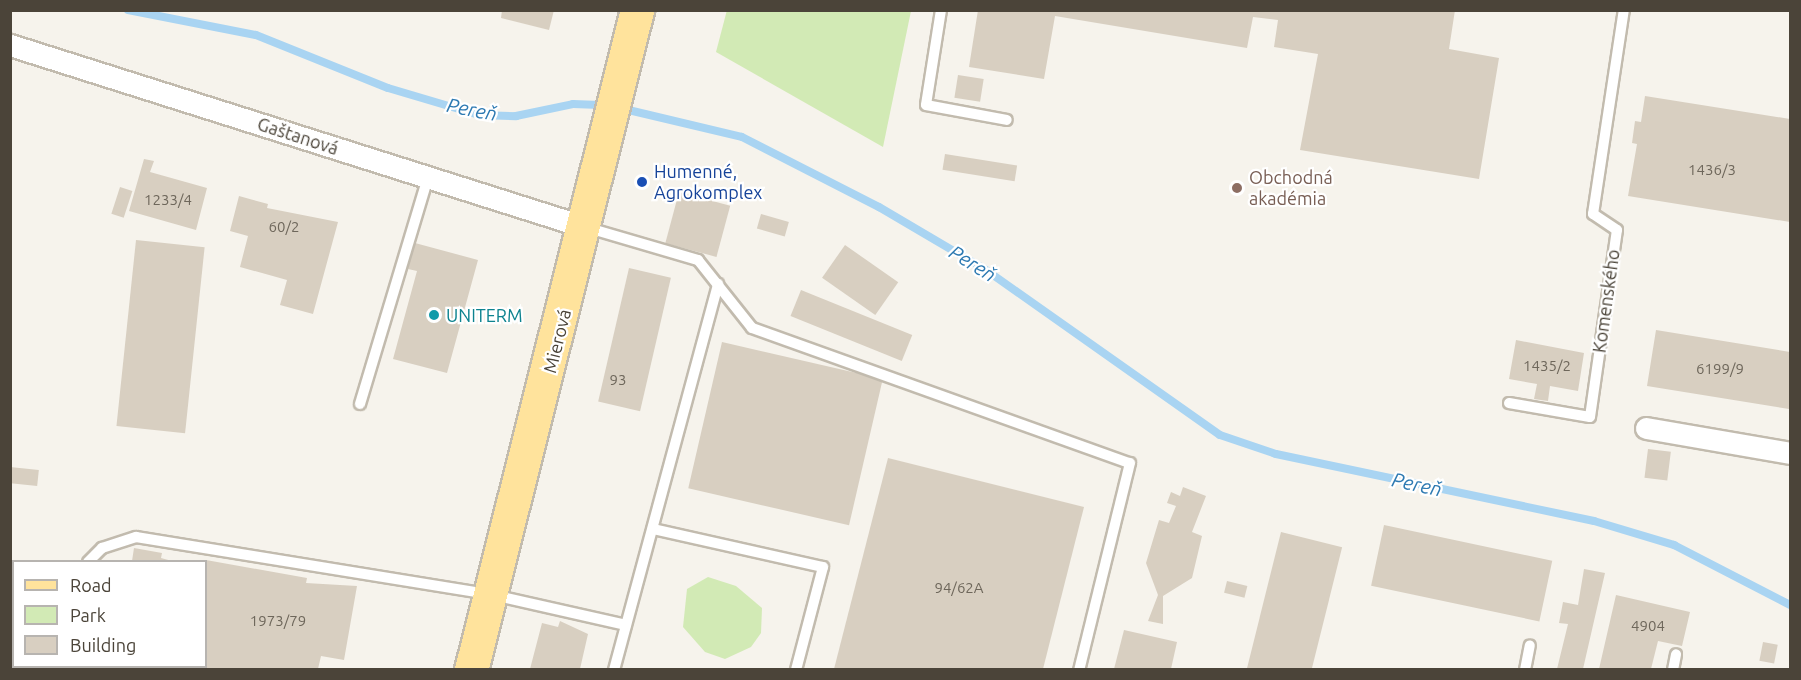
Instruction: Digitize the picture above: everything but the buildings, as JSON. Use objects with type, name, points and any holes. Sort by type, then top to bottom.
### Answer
[{"type":"main road","name":"Mierová","points":[[471,669],[493,595],[637,10]]},
{"type":"street","name":"Gaštanová","points":[[10,45],[585,227]]},
{"type":"street","points":[[1646,428],[1791,453]]},
{"type":"lane","points":[[941,10],[926,105],[1007,120]]},
{"type":"lane","name":"Komenského","points":[[1509,403],[1590,417],[1617,230],[1593,214],[1624,10]]},
{"type":"lane","points":[[360,404],[428,177]]},
{"type":"lane","points":[[585,227],[698,260],[752,328],[1130,463],[1079,669]]},
{"type":"lane","points":[[614,669],[718,285]]},
{"type":"lane","points":[[653,529],[823,567],[796,669]]},
{"type":"lane","points":[[89,560],[102,548],[136,537],[493,595],[626,625]]},
{"type":"lane","points":[[1525,669],[1530,645]]},
{"type":"lane","points":[[1673,669],[1676,654]]},
{"type":"green space","points":[[727,10],[911,11],[883,147],[716,52]]},
{"type":"green space","points":[[708,577],[736,586],[762,608],[761,633],[751,647],[725,659],[705,652],[683,627],[687,589]]},
{"type":"waterway","name":"Pereň","points":[[128,10],[256,35],[388,88],[479,115],[516,116],[573,104],[607,105]]},
{"type":"waterway","name":"Pereň","points":[[620,108],[742,137],[879,207],[986,270],[1220,435],[1276,454],[1594,521],[1674,545],[1790,605]]},
{"type":"place","name":"Humenné, Agrokomplex","points":[[642,182]]},
{"type":"place","name":"Obchodná akadémia","points":[[1237,188]]},
{"type":"place","name":"UNITERM","points":[[434,315]]}]
